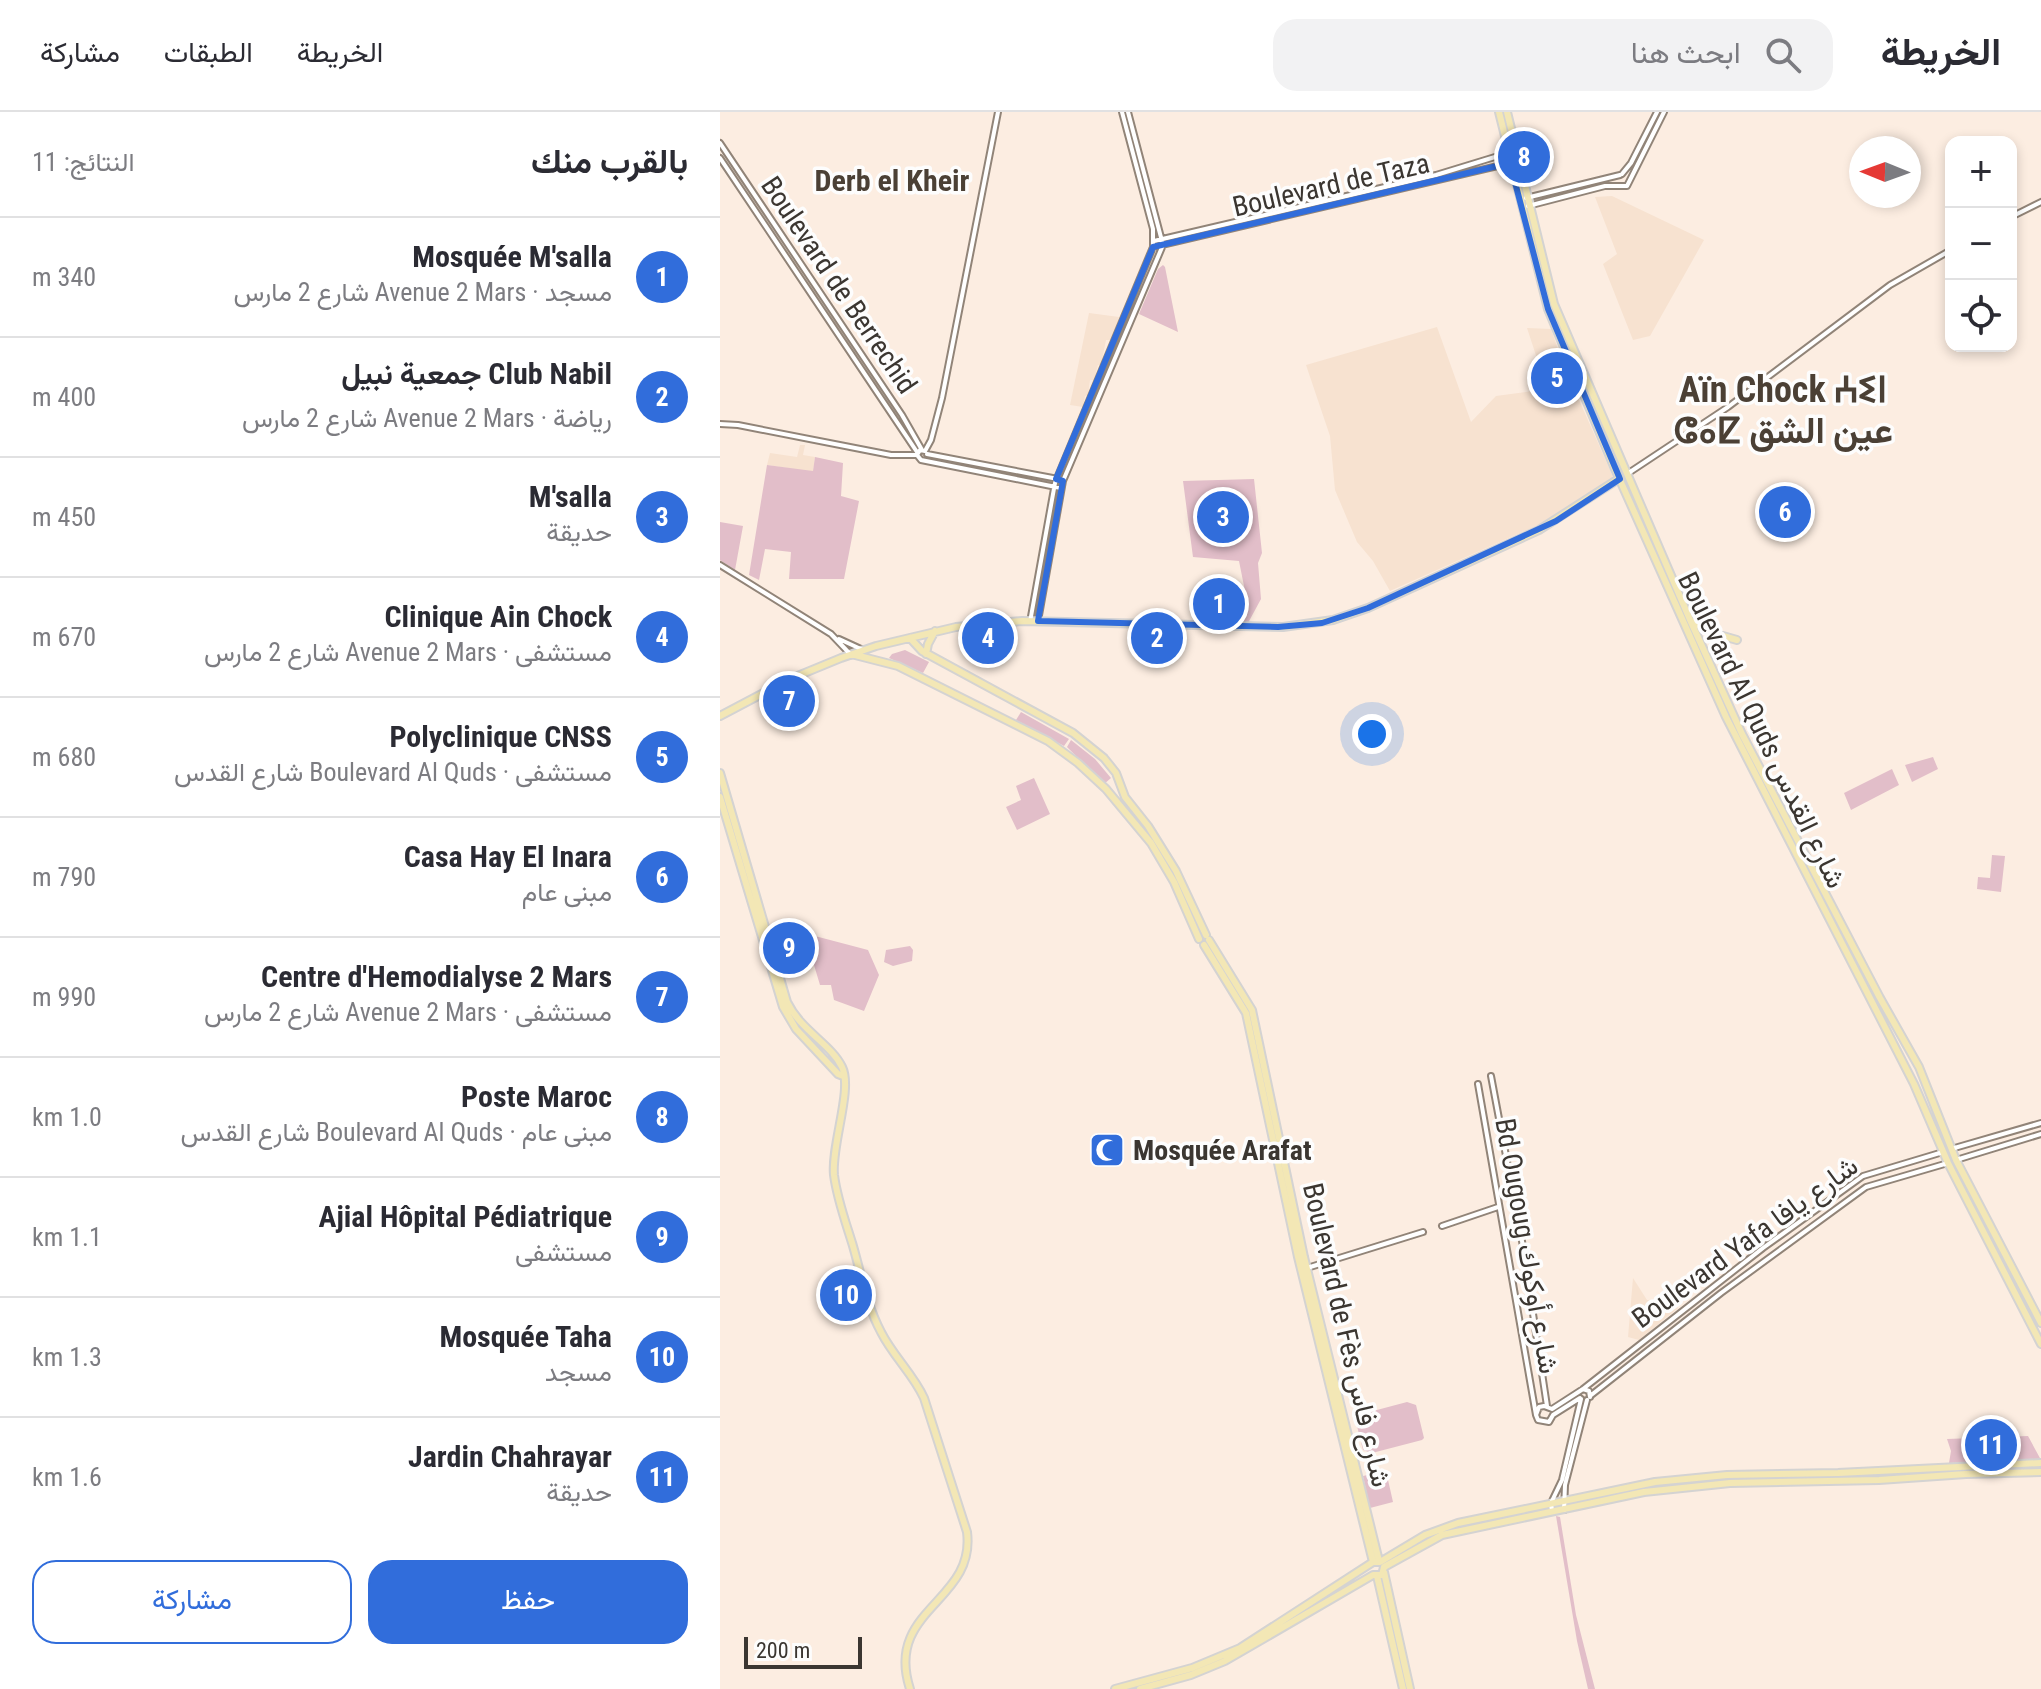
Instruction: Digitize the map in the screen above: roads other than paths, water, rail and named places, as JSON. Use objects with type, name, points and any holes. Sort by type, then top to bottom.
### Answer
[{"type":"main road","name":"Boulevard Al Quds شارع القدس","points":[[1499,112],[1510,163],[1556,309],[1691,622],[1742,734],[1919,1067],[1956,1160],[2041,1323]]},
{"type":"main road","name":"Boulevard Al Quds شارع القدس","points":[[1507,112],[1519,161],[1524,203],[1551,317],[1620,479],[1724,712],[1914,1084],[1948,1163],[2041,1344]]},
{"type":"main road","points":[[720,716],[790,679],[863,650],[971,624],[1034,622],[1278,627],[1322,623],[1368,608],[1539,530],[1627,474]]},
{"type":"main road","points":[[1691,622],[1737,640]]},
{"type":"main road","points":[[926,654],[935,631]]},
{"type":"main road","name":"Boulevard de Fès شارع فاس","points":[[910,638],[926,654],[1073,733],[1104,758],[1119,777],[1125,797],[1148,826],[1176,871],[1204,940],[1252,1010],[1307,1268],[1378,1565]]},
{"type":"main road","name":"Boulevard de Fès شارع فاس","points":[[851,655],[898,666],[1048,741],[1078,763],[1113,797],[1151,843],[1246,1013],[1298,1257],[1410,1689]]},
{"type":"main road","points":[[720,773],[787,1002],[805,1029],[844,1070],[834,1176],[879,1329],[918,1385],[968,1542],[966,1564],[958,1579],[918,1621],[912,1634],[906,1661],[910,1689]]},
{"type":"main road","points":[[720,797],[781,1003],[796,1029],[843,1076]]},
{"type":"main road","points":[[1115,1689],[1192,1668],[1240,1648],[1378,1565],[1442,1535],[1552,1507],[1562,1501],[1655,1482],[1705,1476],[2041,1463]]},
{"type":"main road","points":[[1552,1507],[1564,1510],[1644,1492],[1706,1484],[2041,1472]]},
{"type":"main road","points":[[1378,1565],[1375,1576],[1403,1689]]},
{"type":"main road","points":[[1140,1689],[1191,1675],[1225,1661],[1375,1576],[1378,1565]]},
{"type":"street","points":[[922,454],[931,440],[942,398],[998,112]]},
{"type":"street","points":[[1034,622],[1063,481],[1163,243],[1125,112]]},
{"type":"street","points":[[1034,622],[1056,479],[1154,244],[1125,112]]},
{"type":"street","points":[[1619,186],[1616,180],[1631,163],[1657,112]]},
{"type":"street","points":[[1524,203],[1605,186],[1627,186],[1664,112]]},
{"type":"street","name":"Boulevard de Berrechid","points":[[720,143],[902,415],[922,454]]},
{"type":"street","name":"Boulevard de Taza","points":[[1163,243],[1436,175],[1516,150]]},
{"type":"street","name":"Boulevard de Berrechid","points":[[720,158],[922,454]]},
{"type":"street","name":"Boulevard de Taza","points":[[1154,244],[1519,161]]},
{"type":"street","points":[[1524,203],[1621,174],[1629,179]]},
{"type":"street","points":[[1143,196],[1150,194]]},
{"type":"street","points":[[2017,214],[2041,202]]},
{"type":"street","points":[[1627,474],[1728,407],[1890,285],[1945,253]]},
{"type":"street","points":[[720,424],[891,455],[922,454],[1063,481]]},
{"type":"street","points":[[922,454],[1061,488]]},
{"type":"street","points":[[720,565],[837,638],[863,650]]},
{"type":"street","points":[[837,638],[851,655]]},
{"type":"street","name":"Bd Ougoug شارع أوكوك","points":[[1491,1076],[1550,1410]]},
{"type":"street","name":"Bd Ougoug شارع أوكوك","points":[[1478,1084],[1536,1415]]},
{"type":"street","points":[[1951,1149],[2041,1123]]},
{"type":"street","points":[[1956,1160],[2041,1134]]},
{"type":"street","name":"Boulevard Yafa شارع يافا","points":[[1550,1410],[1583,1396],[1763,1248],[1863,1176],[1943,1152]]},
{"type":"street","name":"Boulevard Yafa شارع يافا","points":[[1550,1410],[1563,1409],[1583,1396],[1866,1187],[1948,1163]]},
{"type":"street","points":[[1442,1226],[1498,1207]]},
{"type":"street","points":[[1307,1268],[1423,1232]]},
{"type":"street","points":[[1552,1507],[1583,1396]]},
{"type":"street","points":[[1564,1510],[1562,1501],[1583,1396]]},
{"type":"street","points":[[1539,1407],[1550,1410],[1549,1422],[1543,1423],[1536,1415],[1539,1407]]},
{"type":"street","points":[[1563,1409],[1571,1412],[1575,1423]]},
{"type":"place","name":"Poste Maroc","points":[[1524,157]]},
{"type":"place","name":"Polyclinique CNSS","points":[[1557,378]]},
{"type":"place","name":"Casa Hay El Inara","points":[[1785,512]]},
{"type":"place","name":"M'salla","points":[[1223,517]]},
{"type":"place","name":"Mosquée M'salla","points":[[1219,604]]},
{"type":"place","name":"Clinique Ain Chock","points":[[988,638]]},
{"type":"place","name":"Club Nabil جمعية نبيل","points":[[1157,638]]},
{"type":"place","name":"Centre d'Hemodialyse 2 Mars","points":[[789,701]]},
{"type":"place","name":"Ajial Hôpital Pédiatrique","points":[[789,948]]},
{"type":"place","name":"Mosquée Arafat","points":[[1107,1150]]},
{"type":"place","name":"Mosquée Taha","points":[[846,1295]]},
{"type":"place","name":"Jardin Chahrayar","points":[[1991,1445]]},
{"type":"district","name":"Derb el Kheir","points":[[892,180]]},
{"type":"district","name":"Aïn Chock ⵄⵉⵏ ⵛⴰⵇ عين الشق","points":[[1783,410]]}]
